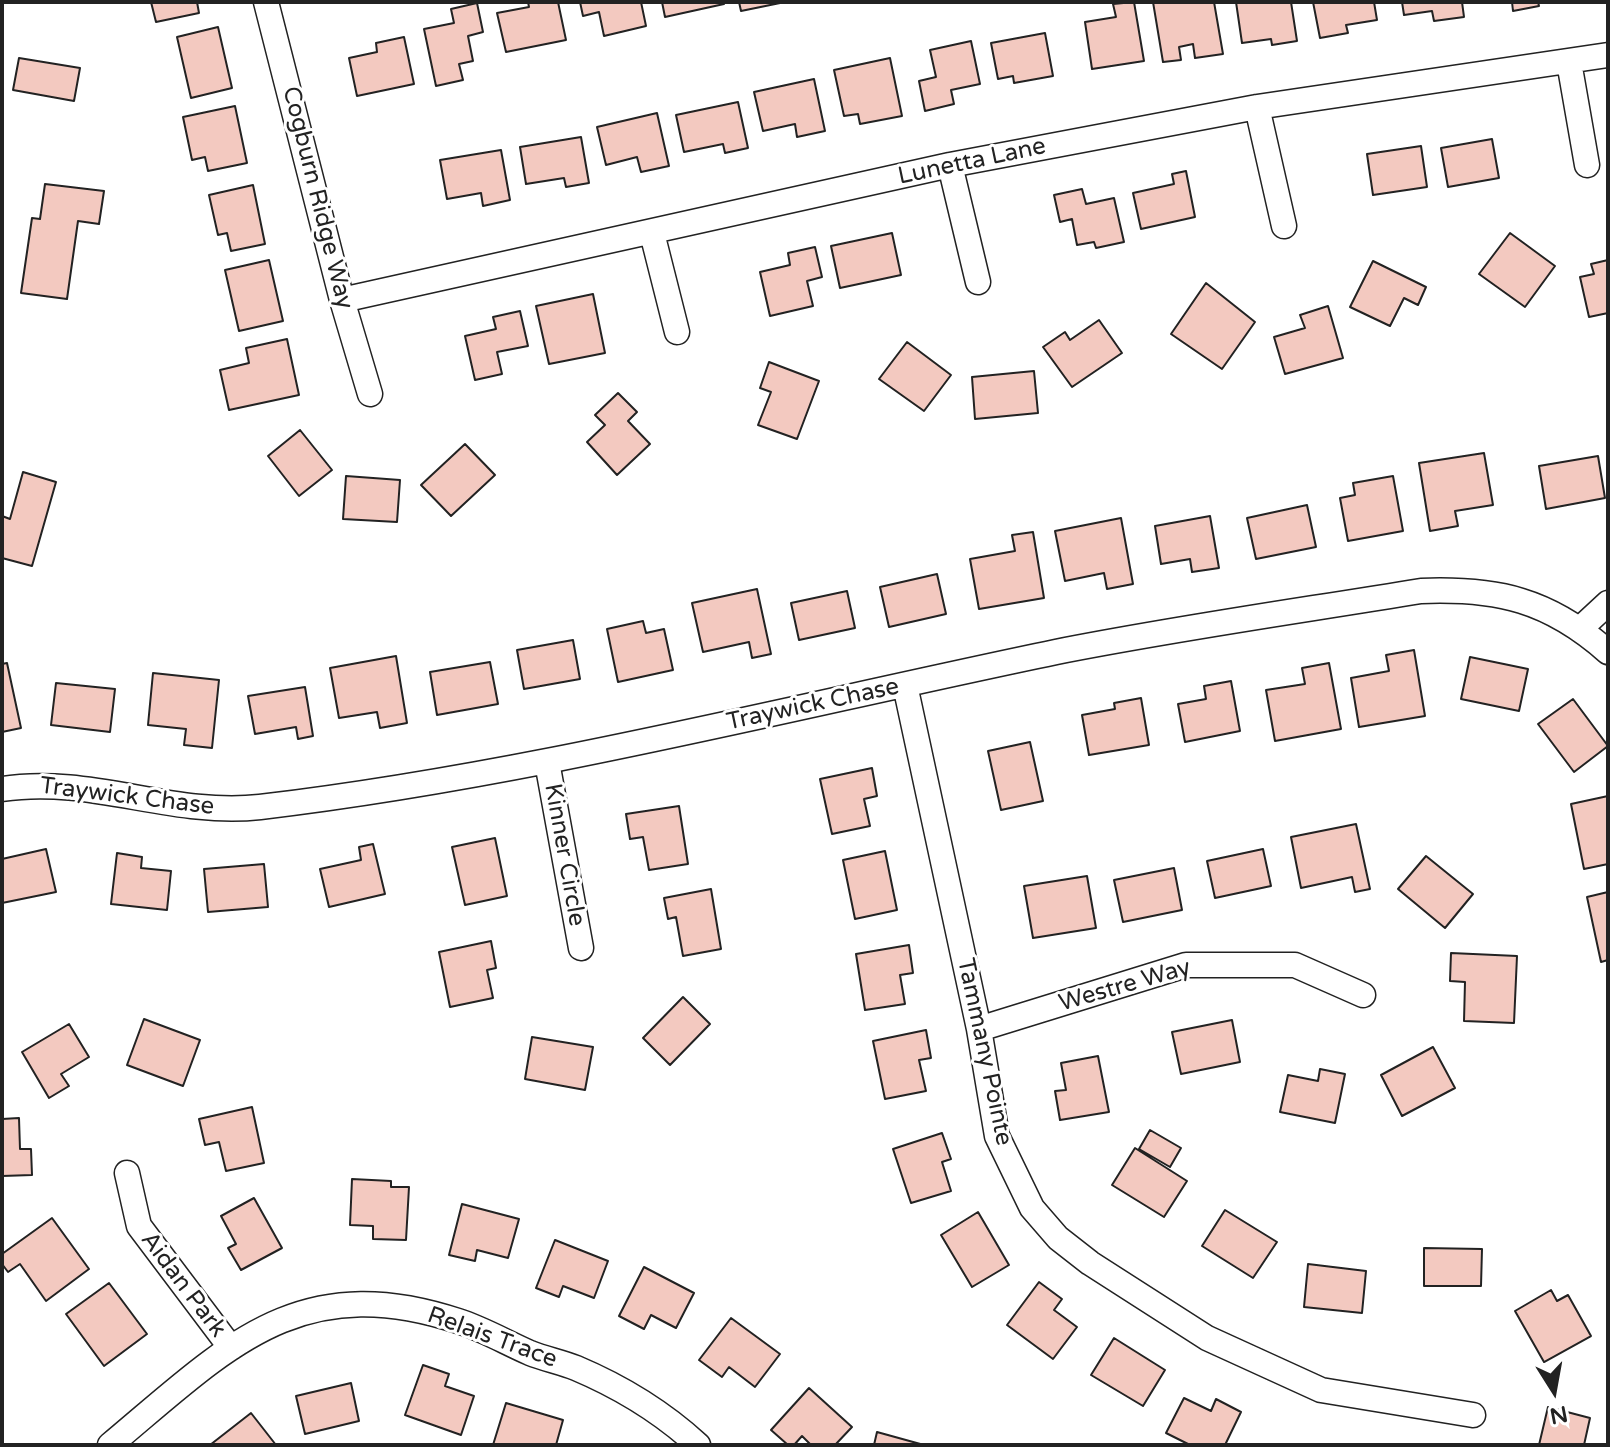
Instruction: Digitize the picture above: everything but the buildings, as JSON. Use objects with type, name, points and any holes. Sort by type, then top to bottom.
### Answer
[{"type":"street","name":"Cogburn Ridge Way","points":[[266,2],[342,300],[370,394]]},
{"type":"street","name":"Lunetta Lane","points":[[342,300],[950,165],[1257,107],[1608,55]]},
{"type":"street","points":[[1569,62],[1587,165]]},
{"type":"street","points":[[1257,107],[1284,226]]},
{"type":"street","points":[[950,165],[978,282]]},
{"type":"street","points":[[652,233],[677,332]]},
{"type":"street","name":"Traywick Chase","points":[[2,789],[72,786],[176,806],[257,807],[547,762],[1061,651],[1421,591],[1467,589],[1508,595],[1546,609],[1581,628],[1608,652]]},
{"type":"street","points":[[1581,628],[1608,603]]},
{"type":"street","name":"Tammany Pointe","points":[[905,685],[979,1029],[997,1136],[1032,1208],[1069,1247],[1207,1338],[1321,1390],[1473,1415]]},
{"type":"street","name":"Kinner Circle","points":[[547,762],[581,948]]},
{"type":"street","name":"Westre Way","points":[[979,1029],[1186,965],[1295,965],[1363,995]]},
{"type":"street","name":"Aidan Park","points":[[127,1173],[139,1226],[231,1348]]},
{"type":"street","name":"Relais Trace","points":[[112,1444],[231,1348],[278,1320],[336,1304],[377,1304],[417,1310],[494,1334],[530,1353],[611,1384],[646,1404],[698,1445]]}]
